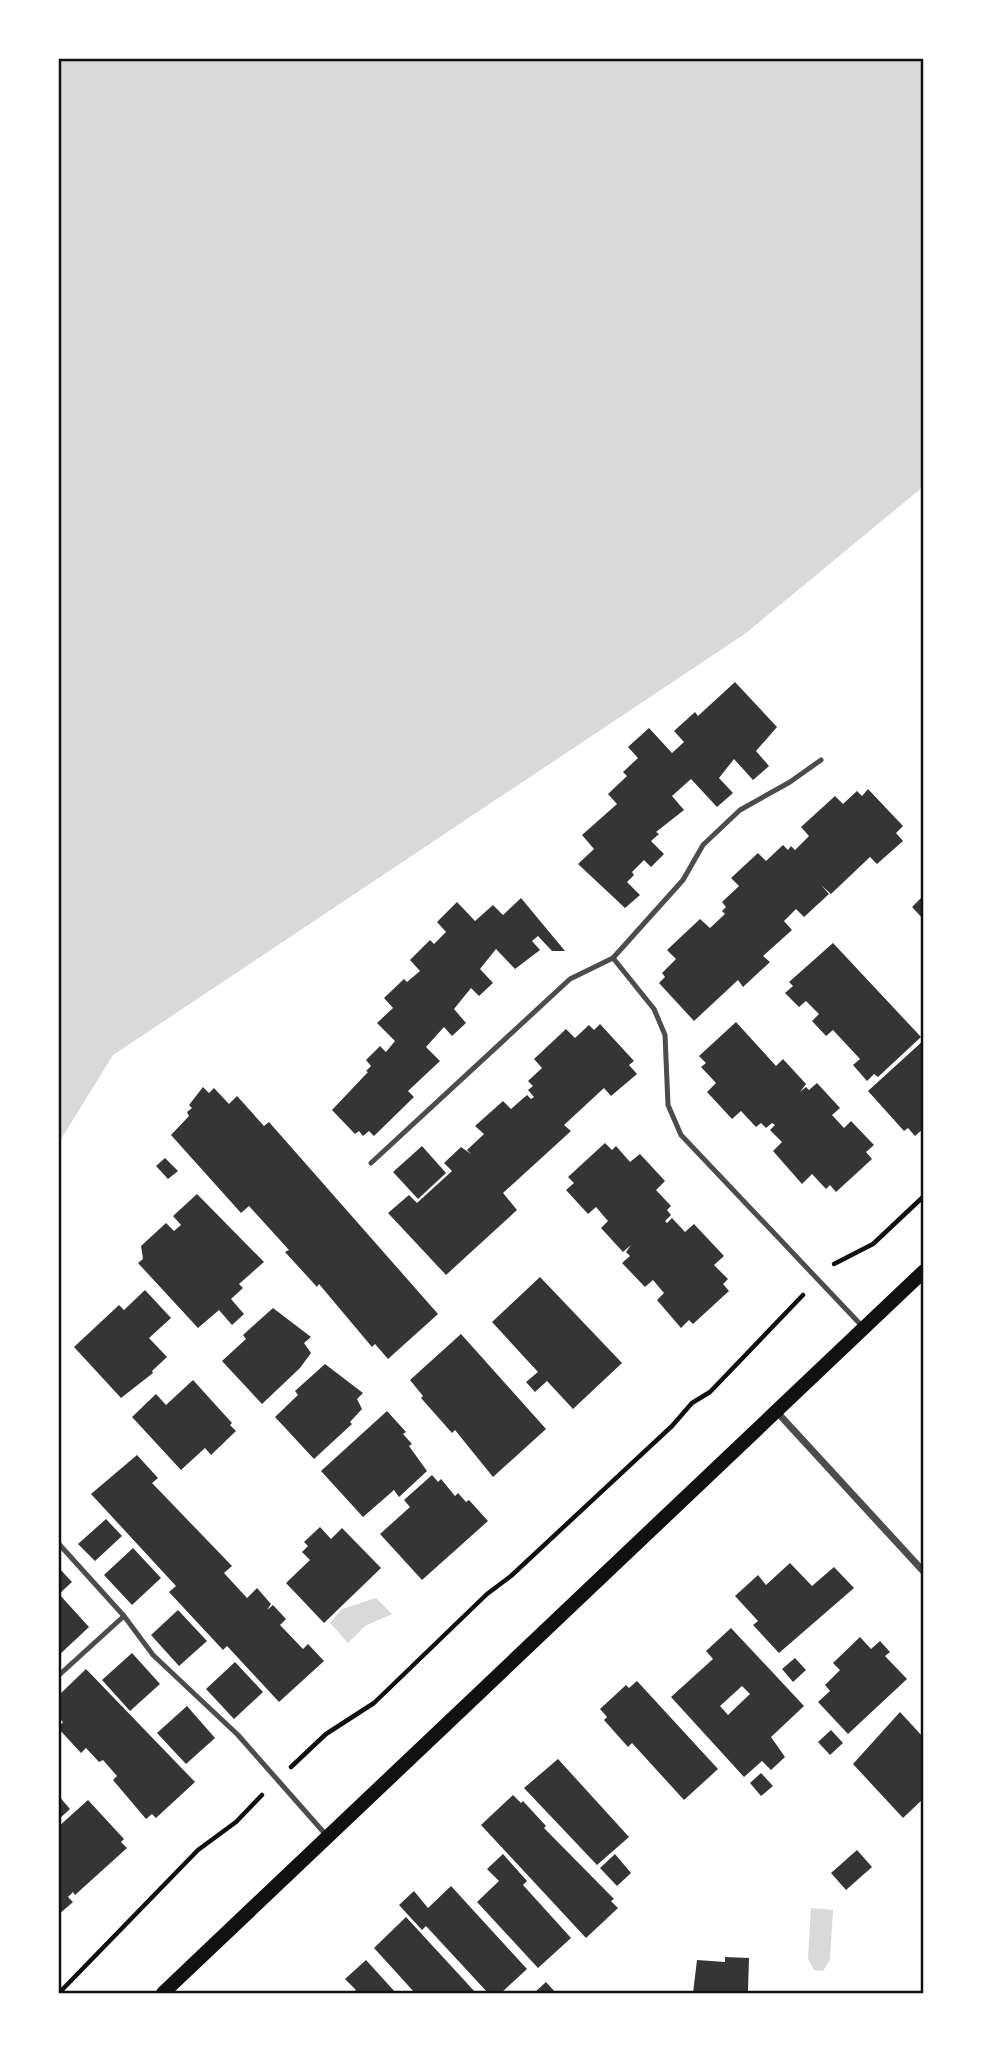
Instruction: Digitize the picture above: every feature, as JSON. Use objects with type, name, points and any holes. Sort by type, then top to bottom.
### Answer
[{"type":"main road","points":[[163,1993],[924,1271]]},
{"type":"street","points":[[775,1411],[924,1573]]},
{"type":"lane","points":[[371,1163],[570,979],[613,958],[683,880],[703,845],[740,810],[790,782],[821,760]]},
{"type":"lane","points":[[613,958],[654,1009],[665,1035],[668,1105],[681,1135],[864,1328]]},
{"type":"lane","points":[[58,1543],[124,1616],[153,1655],[237,1735],[327,1836]]},
{"type":"lane","points":[[58,1676],[124,1616]]},
{"type":"path","points":[[59,1993],[198,1850],[236,1822],[326,1734],[374,1703],[487,1594],[511,1576],[672,1426],[692,1404],[710,1392],[829,1266],[873,1244],[924,1196]]},
{"type":"shaded area","points":[[58,58],[924,58],[924,486],[746,633],[113,1055],[58,1144]]},
{"type":"shaded area","points":[[376,1598],[392,1614],[365,1626],[348,1643],[330,1623],[342,1609]]},
{"type":"shaded area","points":[[811,1908],[833,1910],[830,1960],[823,1971],[814,1970],[808,1959]]},
{"type":"building","points":[[735,682],[777,727],[756,751],[769,766],[753,780],[734,759],[719,778],[733,793],[717,807],[691,779],[672,796],[684,810],[656,832],[659,834],[651,841],[664,854],[651,867],[644,860],[632,872],[634,875],[627,882],[640,895],[625,908],[578,864],[594,849],[582,835],[617,804],[608,794],[627,776],[623,772],[638,758],[628,747],[649,728],[672,753],[684,742],[674,731],[695,712],[698,716]]},
{"type":"building","points":[[868,789],[903,826],[896,833],[903,841],[877,864],[870,857],[831,894],[821,885],[829,894],[804,917],[796,909],[784,921],[792,930],[763,956],[770,962],[743,987],[738,980],[694,1021],[659,983],[665,977],[662,973],[676,959],[667,950],[700,919],[710,928],[725,914],[722,911],[726,907],[722,902],[739,886],[731,878],[758,853],[766,861],[783,845],[788,850],[791,846],[795,850],[809,836],[801,827],[835,796],[843,804],[857,791],[862,796]]},
{"type":"building","points":[[924,895],[924,920],[912,907]]},
{"type":"building","points":[[521,898],[565,951],[552,951],[538,936],[532,941],[540,950],[515,969],[496,949],[480,969],[493,983],[479,996],[471,988],[454,1009],[466,1023],[452,1036],[444,1027],[426,1047],[440,1061],[408,1091],[414,1097],[374,1136],[369,1131],[363,1136],[359,1131],[355,1134],[332,1110],[368,1072],[366,1071],[371,1066],[366,1060],[380,1046],[386,1052],[395,1041],[377,1023],[393,1008],[384,998],[404,979],[407,982],[420,971],[410,960],[430,940],[434,944],[446,932],[437,922],[457,902],[475,921],[493,905],[503,915]]},
{"type":"building","points":[[833,943],[921,1037],[878,1077],[874,1074],[867,1081],[853,1065],[860,1059],[833,1030],[826,1036],[812,1021],[819,1014],[806,1001],[799,1007],[785,993],[793,986],[789,982]]},
{"type":"building","points":[[736,1022],[776,1066],[783,1059],[806,1084],[800,1092],[806,1087],[809,1090],[817,1083],[840,1108],[832,1115],[844,1128],[851,1121],[874,1145],[866,1152],[872,1159],[836,1192],[830,1185],[826,1189],[812,1174],[802,1184],[773,1151],[782,1142],[770,1130],[775,1125],[772,1123],[766,1128],[761,1123],[756,1127],[741,1111],[732,1119],[707,1092],[716,1083],[701,1067],[706,1063],[699,1056]]},
{"type":"building","points":[[600,1024],[634,1061],[629,1065],[637,1074],[611,1096],[604,1088],[564,1125],[571,1131],[503,1193],[517,1210],[446,1275],[388,1213],[409,1195],[417,1203],[452,1171],[444,1163],[461,1147],[471,1154],[467,1150],[484,1134],[475,1126],[503,1101],[511,1109],[527,1095],[531,1099],[534,1097],[528,1090],[533,1086],[528,1081],[542,1068],[534,1059],[566,1029],[575,1038],[589,1025],[594,1030]]},
{"type":"building","points":[[924,1040],[924,1128],[915,1136],[908,1128],[904,1131],[868,1091]]},
{"type":"building","points":[[203,1087],[209,1093],[214,1088],[229,1104],[237,1096],[264,1126],[269,1122],[438,1314],[388,1359],[375,1344],[372,1347],[319,1284],[317,1287],[285,1252],[289,1250],[249,1206],[241,1213],[171,1135],[189,1116],[187,1112],[192,1108],[189,1105]]},
{"type":"building","points":[[605,1143],[612,1150],[616,1146],[630,1162],[640,1154],[665,1181],[656,1190],[671,1206],[667,1210],[671,1215],[665,1221],[667,1223],[672,1218],[685,1232],[694,1224],[724,1256],[714,1265],[728,1279],[723,1284],[729,1291],[693,1324],[689,1320],[681,1328],[657,1300],[664,1293],[653,1280],[645,1287],[622,1263],[630,1256],[626,1252],[631,1245],[623,1252],[601,1228],[608,1221],[596,1207],[588,1214],[566,1190],[574,1183],[568,1177]]},
{"type":"building","points":[[422,1146],[446,1173],[418,1199],[393,1172]]},
{"type":"building","points":[[165,1158],[178,1171],[168,1179],[156,1166]]},
{"type":"building","points":[[197,1194],[264,1262],[239,1284],[243,1288],[231,1299],[244,1314],[232,1325],[219,1310],[198,1328],[138,1263],[143,1259],[141,1246],[166,1223],[174,1231],[181,1225],[173,1216]]},
{"type":"building","points":[[540,1277],[622,1363],[573,1409],[547,1381],[535,1392],[526,1382],[538,1372],[492,1322]]},
{"type":"building","points":[[145,1290],[171,1318],[149,1338],[167,1357],[153,1373],[121,1398],[74,1347],[119,1305],[124,1310]]},
{"type":"building","points":[[273,1308],[311,1337],[304,1343],[311,1353],[300,1368],[262,1404],[222,1361],[246,1339],[243,1335]]},
{"type":"building","points":[[461,1334],[546,1429],[493,1477],[455,1430],[452,1433],[421,1398],[423,1396],[410,1380]]},
{"type":"building","points":[[325,1364],[363,1393],[357,1399],[362,1409],[350,1422],[352,1424],[314,1459],[275,1417],[298,1395],[295,1391]]},
{"type":"building","points":[[193,1380],[236,1431],[211,1455],[205,1448],[181,1470],[132,1417],[156,1394],[166,1405]]},
{"type":"building","points":[[387,1411],[406,1432],[403,1434],[412,1444],[409,1446],[427,1471],[399,1497],[394,1490],[363,1517],[321,1471]]},
{"type":"building","points":[[137,1455],[158,1478],[152,1483],[232,1566],[224,1573],[247,1598],[257,1588],[271,1604],[267,1610],[273,1605],[286,1619],[280,1625],[303,1649],[308,1644],[324,1661],[279,1702],[227,1646],[223,1650],[169,1592],[176,1586],[91,1494]]},
{"type":"building","points":[[432,1475],[438,1482],[441,1479],[455,1496],[458,1493],[466,1502],[469,1500],[488,1521],[422,1580],[380,1534],[410,1507],[404,1500]]},
{"type":"building","points":[[106,1519],[122,1536],[95,1561],[78,1544]]},
{"type":"building","points":[[320,1527],[331,1539],[342,1528],[381,1568],[324,1623],[286,1583],[310,1560],[302,1552],[308,1546],[304,1542]]},
{"type":"building","points":[[133,1548],[161,1578],[132,1605],[104,1575]]},
{"type":"building","points":[[790,1563],[812,1586],[834,1567],[854,1588],[779,1653],[753,1625],[758,1621],[735,1596],[758,1575],[766,1585]]},
{"type":"building","points":[[58,1567],[72,1582],[59,1594],[89,1627],[58,1656]]},
{"type":"building","points":[[178,1610],[207,1641],[179,1666],[151,1635]]},
{"type":"building","points":[[731,1628],[804,1706],[771,1737],[785,1757],[771,1770],[762,1761],[744,1777],[671,1697],[713,1659],[706,1651]],"holes":[[[742,1686],[750,1694],[728,1715],[720,1706]]]},
{"type":"building","points":[[860,1637],[871,1649],[880,1641],[890,1652],[885,1656],[907,1679],[848,1734],[818,1702],[830,1691],[825,1685],[840,1670],[833,1663]]},
{"type":"building","points":[[132,1653],[160,1684],[130,1711],[102,1680]]},
{"type":"building","points":[[795,1658],[806,1670],[793,1682],[782,1669]]},
{"type":"building","points":[[235,1662],[263,1692],[234,1719],[206,1689]]},
{"type":"building","points":[[86,1669],[195,1782],[156,1818],[152,1814],[146,1819],[113,1780],[117,1776],[103,1760],[99,1762],[86,1748],[81,1753],[58,1728],[63,1722],[58,1717],[58,1696]]},
{"type":"building","points":[[637,1681],[718,1769],[684,1800],[632,1743],[628,1747],[604,1720],[607,1717],[600,1709],[626,1685],[629,1688]]},
{"type":"building","points":[[187,1706],[215,1738],[186,1764],[157,1733]]},
{"type":"building","points":[[900,1712],[924,1738],[924,1798],[903,1818],[853,1764]]},
{"type":"building","points":[[831,1730],[843,1743],[830,1755],[818,1742]]},
{"type":"building","points":[[558,1759],[629,1837],[597,1865],[524,1788]]},
{"type":"building","points":[[761,1773],[773,1786],[761,1796],[750,1783]]},
{"type":"building","points":[[58,1795],[70,1809],[58,1820]]},
{"type":"building","points":[[513,1795],[521,1803],[523,1801],[546,1826],[544,1828],[614,1899],[611,1901],[618,1908],[586,1938],[481,1825]]},
{"type":"building","points":[[88,1800],[124,1839],[121,1842],[127,1848],[75,1895],[73,1892],[68,1897],[73,1902],[58,1915],[58,1827]]},
{"type":"building","points":[[857,1850],[872,1867],[846,1890],[831,1873]]},
{"type":"building","points":[[503,1854],[527,1881],[523,1885],[571,1938],[538,1968],[477,1902],[499,1881],[487,1869]]},
{"type":"building","points":[[615,1854],[631,1873],[617,1886],[600,1868]]},
{"type":"building","points":[[451,1886],[527,1969],[501,1993],[488,1993],[426,1926],[422,1930],[399,1905],[414,1891],[428,1908]]},
{"type":"building","points":[[406,1917],[476,1993],[415,1993],[374,1948]]},
{"type":"building","points":[[725,1957],[749,1958],[748,1991],[693,1993],[697,1960],[725,1962]]},
{"type":"building","points":[[366,1960],[396,1993],[352,1993],[356,1990],[345,1979]]},
{"type":"building","points":[[546,1982],[556,1993],[534,1993]]}]
